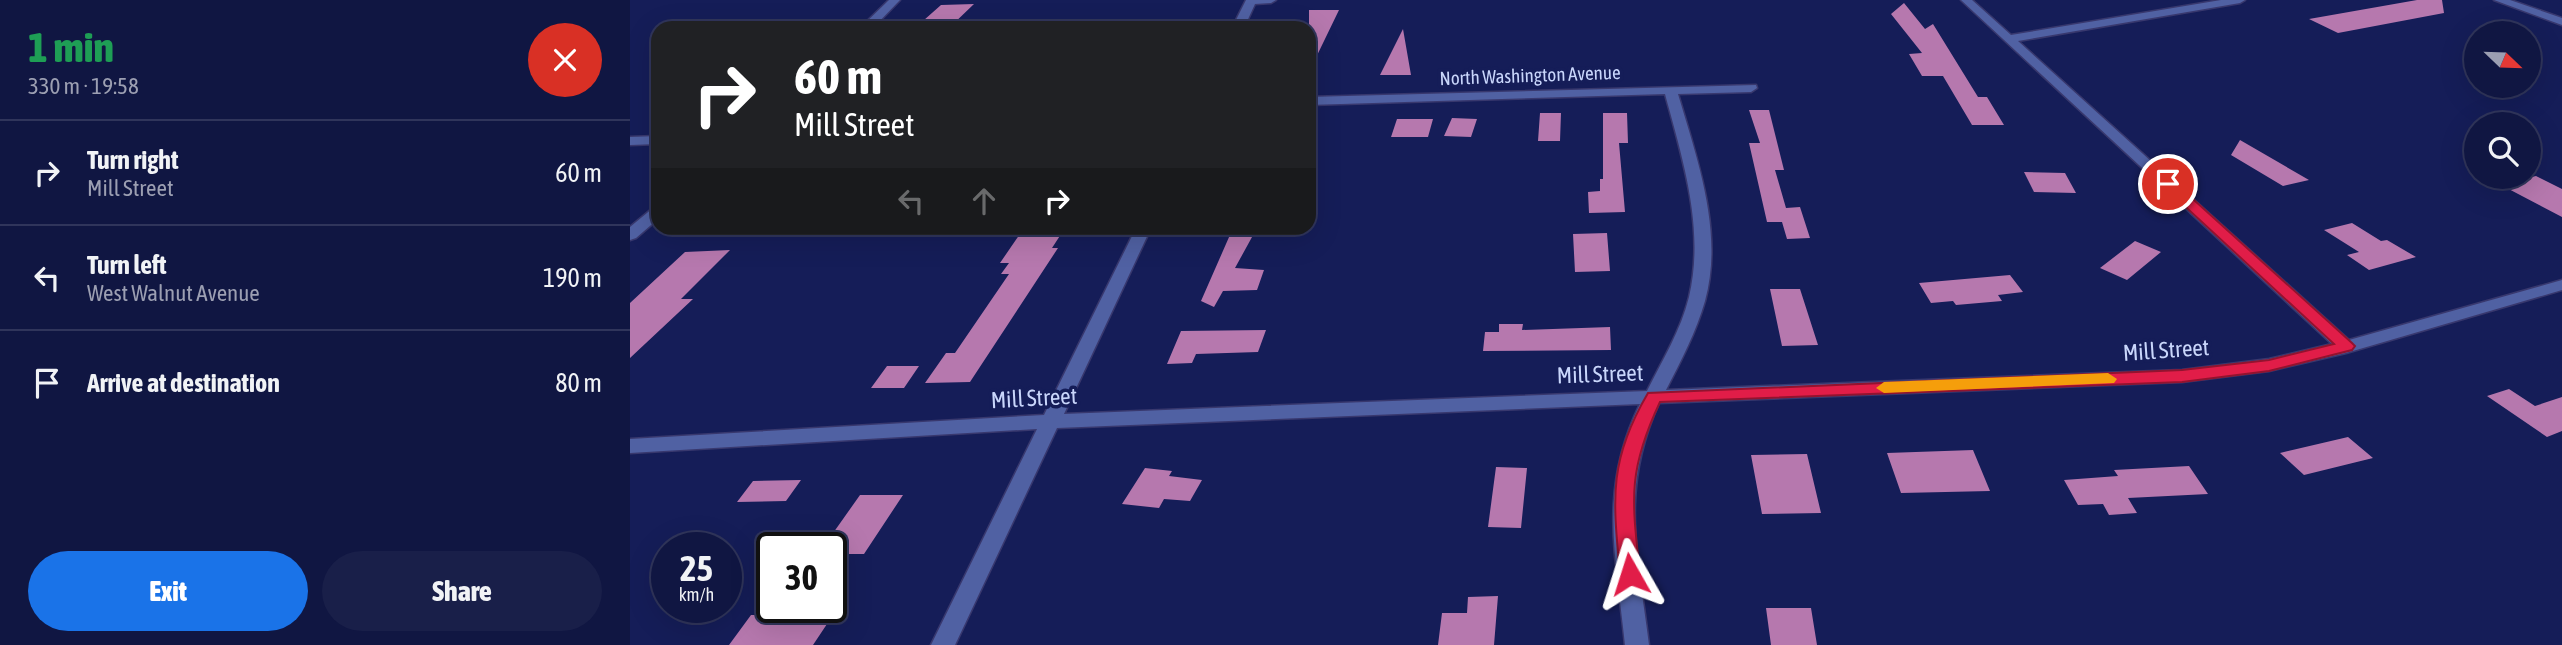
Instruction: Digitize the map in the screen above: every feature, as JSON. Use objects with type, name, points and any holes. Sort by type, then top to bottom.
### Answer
[{"type":"street","points":[[873,21],[895,0]]},
{"type":"street","points":[[1242,21],[1252,0],[1271,0]]},
{"type":"street","points":[[1966,0],[2346,346]]},
{"type":"street","points":[[2010,39],[2240,0]]},
{"type":"street","points":[[2499,0],[2562,22]]},
{"type":"street","name":"North Washington Avenue","points":[[1316,101],[1752,88]]},
{"type":"street","points":[[1637,645],[1623,503],[1626,471],[1634,439],[1688,327],[1702,284],[1705,241],[1700,203],[1671,90]]},
{"type":"street","points":[[630,141],[651,140]]},
{"type":"street","points":[[630,235],[651,217]]},
{"type":"street","points":[[943,645],[1140,235]]},
{"type":"street","name":"Mill Street","points":[[630,446],[1050,421],[2182,376],[2269,365],[2562,285]]},
{"type":"building","points":[[2417,0],[2442,0],[2444,13],[2338,33],[2309,19]]},
{"type":"building","points":[[1904,3],[1925,29],[1933,24],[1978,97],[1987,97],[2004,125],[1972,125],[1943,76],[1922,76],[1909,54],[1922,53],[1891,14]]},
{"type":"building","points":[[974,4],[956,21],[923,21],[941,5]]},
{"type":"building","points":[[1309,10],[1339,10],[1316,58],[1316,21],[1309,21]]},
{"type":"building","points":[[1403,29],[1411,75],[1380,75]]},
{"type":"building","points":[[1749,110],[1769,110],[1784,170],[1775,170],[1786,208],[1800,207],[1810,238],[1787,239],[1782,222],[1767,222],[1749,143],[1760,143]]},
{"type":"building","points":[[1540,113],[1561,113],[1560,141],[1538,141]]},
{"type":"building","points":[[1603,113],[1627,113],[1628,143],[1619,143],[1625,212],[1589,213],[1588,192],[1600,191],[1600,179],[1603,179]]},
{"type":"building","points":[[1452,118],[1477,119],[1471,137],[1444,136]]},
{"type":"building","points":[[1397,119],[1433,119],[1428,137],[1391,137]]},
{"type":"building","points":[[2240,140],[2309,180],[2283,186],[2231,155]]},
{"type":"building","points":[[2024,172],[2065,173],[2076,193],[2034,192]]},
{"type":"building","points":[[2541,178],[2562,189],[2562,217],[2509,189],[2541,189]]},
{"type":"building","points":[[2352,223],[2381,241],[2387,240],[2416,257],[2369,270],[2347,255],[2359,252],[2324,230]]},
{"type":"building","points":[[1607,233],[1610,271],[1575,272],[1573,234]]},
{"type":"building","points":[[1019,235],[1060,235],[1052,248],[1058,248],[970,382],[925,383],[946,353],[955,353],[1009,274],[1001,274],[1009,263],[1000,263]]},
{"type":"building","points":[[1230,235],[1253,235],[1235,268],[1264,270],[1257,290],[1223,291],[1214,307],[1201,301]]},
{"type":"building","points":[[2135,241],[2161,252],[2127,280],[2100,268]]},
{"type":"building","points":[[730,250],[681,299],[693,299],[630,358],[630,303],[685,252]]},
{"type":"building","points":[[2010,275],[2023,292],[1998,295],[2002,301],[1956,305],[1953,301],[1931,303],[1919,283]]},
{"type":"building","points":[[1770,289],[1800,289],[1818,345],[1782,346]]},
{"type":"building","points":[[1499,324],[1523,324],[1522,330],[1610,327],[1611,350],[1483,351],[1485,332],[1499,332]]},
{"type":"building","points":[[1266,330],[1258,352],[1196,354],[1192,363],[1167,364],[1181,331]]},
{"type":"building","points":[[887,366],[919,366],[904,388],[871,388]]},
{"type":"building","points":[[2509,389],[2535,406],[2562,397],[2562,431],[2547,437],[2487,396]]},
{"type":"building","points":[[2348,437],[2373,458],[2304,475],[2280,453]]},
{"type":"building","points":[[1973,450],[1990,491],[1901,493],[1887,453]]},
{"type":"building","points":[[1807,454],[1821,513],[1762,514],[1751,455]]},
{"type":"building","points":[[2189,466],[2208,494],[2128,498],[2137,513],[2109,515],[2103,504],[2078,505],[2064,480],[2118,476],[2114,470]]},
{"type":"building","points":[[1496,467],[1527,468],[1521,528],[1488,527]]},
{"type":"building","points":[[1145,468],[1172,471],[1169,476],[1202,480],[1190,501],[1164,499],[1159,508],[1122,504]]},
{"type":"building","points":[[801,480],[786,501],[737,502],[753,481]]},
{"type":"building","points":[[860,495],[903,495],[864,554],[847,554],[847,532],[834,532]]},
{"type":"building","points":[[1498,596],[1494,645],[1438,645],[1442,613],[1467,613],[1468,597]]},
{"type":"building","points":[[1766,608],[1811,608],[1817,645],[1771,645]]},
{"type":"building","points":[[751,615],[756,615],[756,623],[828,623],[813,645],[729,645]]},
{"type":"slow traffic","points":[[1884,388],[2108,379]]},
{"type":"route","points":[[1630,574],[1623,503],[1626,471],[1634,439],[1654,397],[2182,376],[2269,365],[2346,346],[2168,184]]}]
